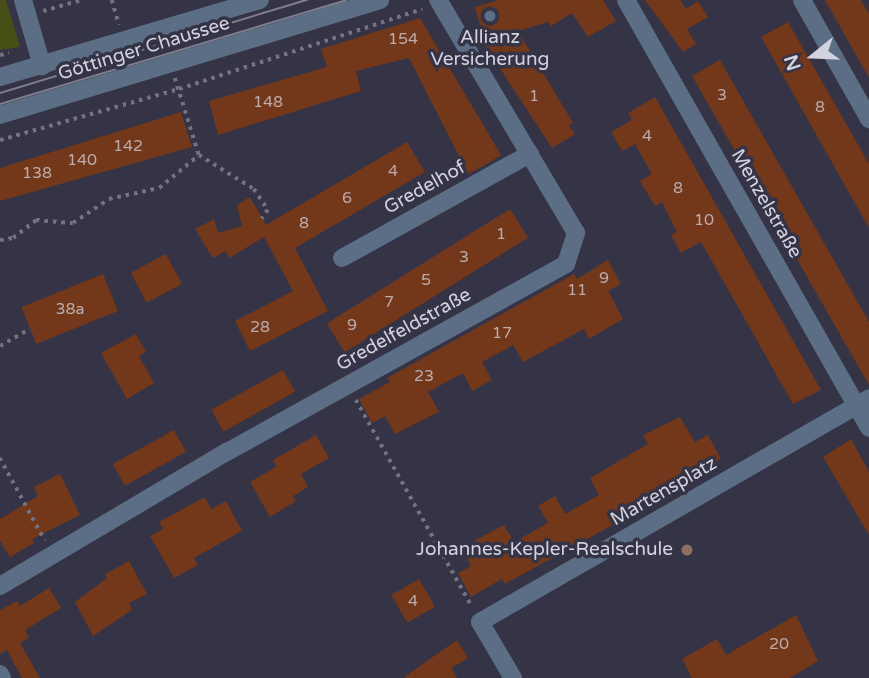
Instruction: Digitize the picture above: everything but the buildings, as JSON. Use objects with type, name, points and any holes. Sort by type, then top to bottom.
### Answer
[{"type":"street","points":[[23,0],[42,66]]},
{"type":"street","name":"Göttinger Chaussee","points":[[0,77],[260,0]]},
{"type":"street","name":"Göttinger Chaussee","points":[[0,115],[380,0]]},
{"type":"street","name":"Menzelstraße","points":[[626,0],[863,402],[869,428]]},
{"type":"street","points":[[802,0],[869,119]]},
{"type":"street","name":"Gredelfeldstraße","points":[[0,586],[566,264],[576,233],[438,2]]},
{"type":"street","name":"Gredelhof","points":[[342,258],[530,154]]},
{"type":"street","name":"Martensplatz","points":[[480,622],[863,402]]},
{"type":"street","points":[[480,622],[513,678]]},
{"type":"path","points":[[48,10],[81,0]]},
{"type":"path","points":[[111,0],[119,25]]},
{"type":"path","points":[[0,140],[179,89],[438,2]]},
{"type":"path","points":[[170,63],[199,155],[254,189],[268,210],[262,219]]},
{"type":"path","points":[[0,240],[13,238],[36,220],[73,223],[108,198],[159,188],[199,155]]},
{"type":"path","points":[[0,346],[30,329]]},
{"type":"path","points":[[348,386],[480,622]]},
{"type":"path","points":[[0,458],[53,555]]},
{"type":"green space","points":[[0,0],[6,0],[20,47],[0,50]]},
{"type":"tram line","points":[[0,93],[307,0]]},
{"type":"tram line","points":[[0,104],[346,0]]},
{"type":"place","name":"Allianz Versicherung","points":[[490,16]]},
{"type":"place","name":"Johannes-Kepler-Realschule","points":[[687,550]]}]
